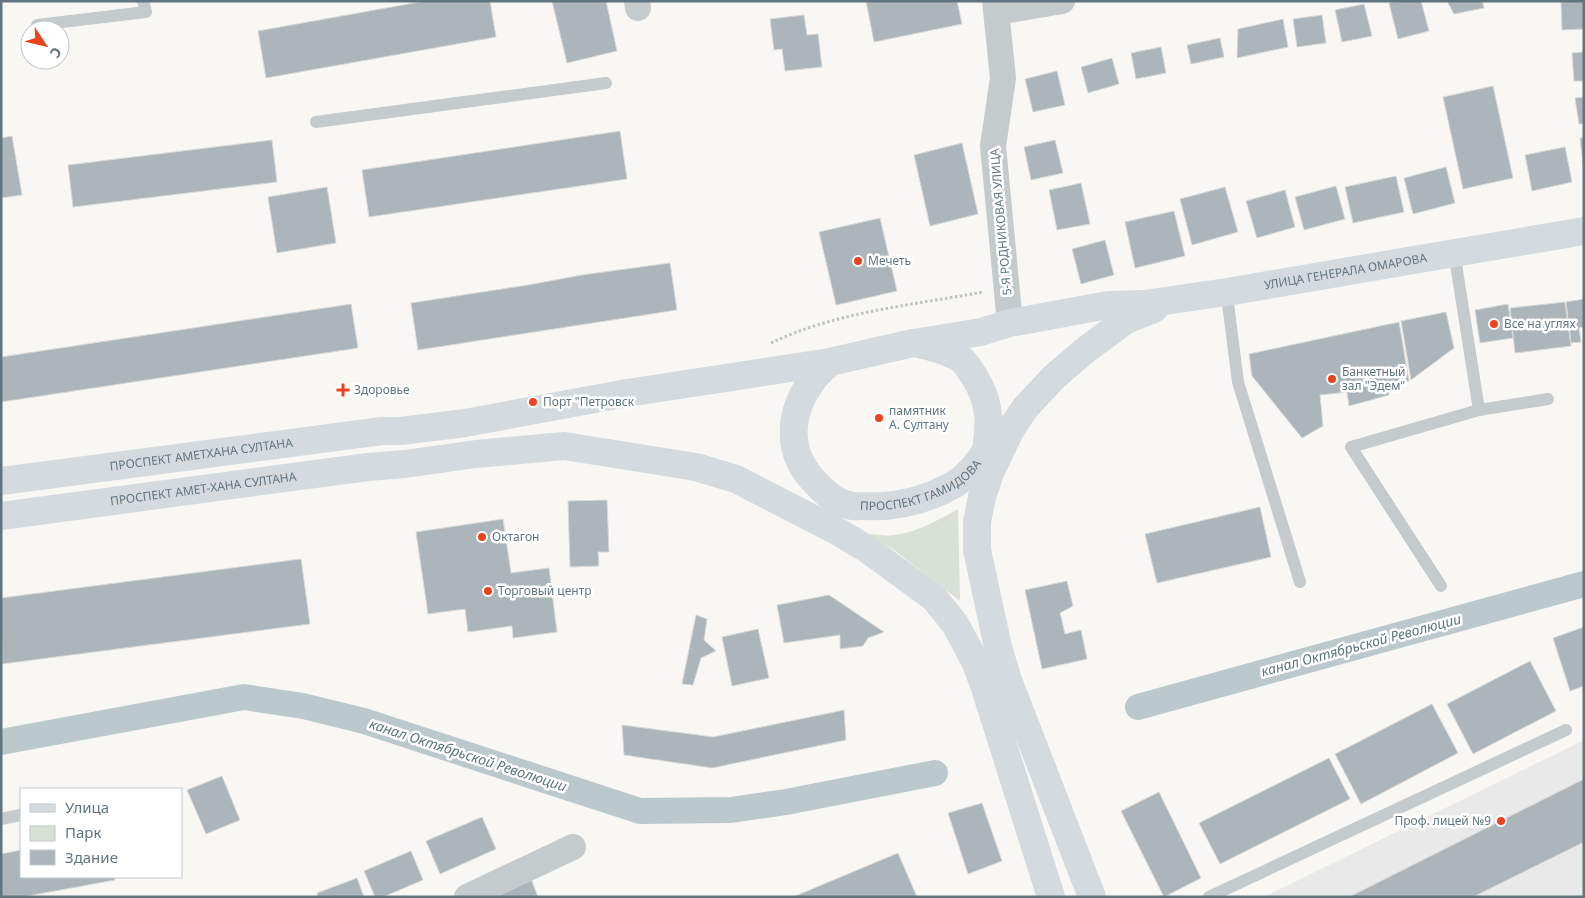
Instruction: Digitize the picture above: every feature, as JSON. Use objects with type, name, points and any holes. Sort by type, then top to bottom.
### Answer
[{"type":"main road","name":"УЛИЦА ГЕНЕРАЛА ОМАРОВА","points":[[1117,312],[1228,296],[1455,258],[1584,233]]},
{"type":"main road","name":"УЛИЦА ГЕНЕРАЛА ОМАРОВА","points":[[1117,312],[1144,304],[1584,233]]},
{"type":"main road","points":[[912,343],[981,332],[1010,324],[1117,312]]},
{"type":"main road","points":[[990,460],[1025,408],[1054,377],[1083,352],[1117,312]]},
{"type":"main road","name":"ПРОСПЕКТ ГАМИДОВА","points":[[990,460],[977,464],[956,484],[915,501],[879,507],[849,506],[830,497],[803,470],[795,450],[793,428],[797,407],[812,382],[830,362],[912,343],[946,351],[964,361],[968,367],[983,392],[989,411],[990,460],[978,522],[978,550],[998,647],[1008,680],[1092,897]]},
{"type":"main road","name":"ПРОСПЕКТ АМЕТХАНА СУЛТАНА","points":[[1,481],[382,431],[401,431],[465,423],[627,392],[830,362]]},
{"type":"main road","name":"ПРОСПЕКТ АМЕТ-ХАНА СУЛТАНА","points":[[1,516],[368,467],[564,446],[696,467],[736,479],[835,530],[867,549],[934,598],[955,624],[984,685],[1051,897]]},
{"type":"main road","points":[[803,470],[835,530]]},
{"type":"main road","points":[[785,504],[849,506]]},
{"type":"street","points":[[996,6],[1062,1]]},
{"type":"street","name":"5-Я РОДНИКОВАЯ УЛИЦА","points":[[996,6],[1003,78],[993,146],[1010,324]]},
{"type":"street","points":[[468,897],[573,847]]},
{"type":"lane","points":[[70,21],[146,12],[143,1]]},
{"type":"lane","points":[[316,122],[606,83]]},
{"type":"lane","points":[[1455,258],[1478,410]]},
{"type":"lane","points":[[1228,296],[1238,382],[1300,582]]},
{"type":"lane","points":[[1441,586],[1351,447],[1478,410],[1548,399]]},
{"type":"lane","points":[[1209,897],[1566,730]]},
{"type":"lane","points":[[1,819],[20,815]]},
{"type":"shaded area","name":"Проф. лицей №9","points":[[1584,740],[1584,897],[1264,897],[1574,745]]},
{"type":"green space","points":[[958,509],[960,601],[894,550],[867,534],[892,536],[912,531]]},
{"type":"building","points":[[425,1],[490,1],[496,37],[266,78],[258,31]]},
{"type":"building","points":[[552,1],[606,1],[617,51],[567,63]]},
{"type":"building","points":[[866,1],[957,1],[962,24],[874,42]]},
{"type":"building","points":[[1396,1],[1421,1],[1429,31],[1398,39],[1389,3]]},
{"type":"building","points":[[1447,1],[1482,1],[1484,8],[1454,14]]},
{"type":"building","points":[[1584,1],[1584,29],[1562,30],[1561,2]]},
{"type":"building","points":[[1364,4],[1372,36],[1342,42],[1335,10]]},
{"type":"building","points":[[804,15],[807,35],[818,34],[822,67],[785,71],[782,49],[774,50],[770,19]]},
{"type":"building","points":[[1322,15],[1326,43],[1297,47],[1293,19]]},
{"type":"building","points":[[1283,19],[1288,47],[1237,58],[1238,29]]},
{"type":"building","points":[[1220,38],[1224,57],[1191,64],[1187,45]]},
{"type":"building","points":[[1161,47],[1166,73],[1136,79],[1131,53]]},
{"type":"building","points":[[1584,52],[1584,81],[1574,81],[1572,53]]},
{"type":"building","points":[[1112,58],[1119,84],[1088,93],[1081,67]]},
{"type":"building","points":[[1057,71],[1065,105],[1033,112],[1025,79]]},
{"type":"building","points":[[1493,86],[1513,178],[1463,189],[1443,97]]},
{"type":"building","points":[[1584,97],[1584,124],[1579,124],[1575,98]]},
{"type":"building","points":[[620,131],[627,179],[369,217],[362,170]]},
{"type":"building","points":[[12,136],[22,195],[1,198],[1,138]]},
{"type":"building","points":[[1580,138],[1584,138],[1584,165],[1583,165]]},
{"type":"building","points":[[272,140],[277,182],[73,207],[68,165]]},
{"type":"building","points":[[1055,140],[1063,173],[1031,180],[1024,147]]},
{"type":"building","points":[[962,143],[978,214],[930,226],[914,155]]},
{"type":"building","points":[[1565,147],[1572,182],[1532,191],[1525,155]]},
{"type":"building","points":[[1446,167],[1455,203],[1413,214],[1404,178]]},
{"type":"building","points":[[1396,176],[1404,212],[1353,223],[1345,187]]},
{"type":"building","points":[[1081,183],[1090,224],[1057,230],[1049,190]]},
{"type":"building","points":[[1336,186],[1345,219],[1304,230],[1295,197]]},
{"type":"building","points":[[327,187],[336,243],[277,253],[268,197]]},
{"type":"building","points":[[1225,187],[1238,232],[1192,245],[1180,199]]},
{"type":"building","points":[[1285,190],[1295,227],[1257,238],[1246,201]]},
{"type":"building","points":[[1174,211],[1185,256],[1135,268],[1125,222]]},
{"type":"building","name":"Мечеть","points":[[880,218],[897,291],[836,305],[819,232]]},
{"type":"building","points":[[1105,240],[1114,275],[1081,284],[1072,249]]},
{"type":"building","points":[[670,263],[677,310],[418,350],[411,303],[582,275]]},
{"type":"building","points":[[1584,299],[1584,327],[1579,328],[1581,342],[1571,343],[1566,302]]},
{"type":"building","points":[[1565,302],[1571,346],[1515,353],[1510,308]]},
{"type":"building","points":[[351,304],[358,348],[1,402],[1,357]]},
{"type":"building","name":"Все на углях","points":[[1508,304],[1513,338],[1480,343],[1475,310]]},
{"type":"building","points":[[1446,312],[1454,348],[1411,380],[1401,321]]},
{"type":"building","name":"Банкетный зал \"Эдем\"","points":[[1399,322],[1409,381],[1389,385],[1389,395],[1349,406],[1347,392],[1320,395],[1323,426],[1302,438],[1252,376],[1249,354]]},
{"type":"building","points":[[607,500],[609,552],[598,552],[599,566],[570,567],[568,501]]},
{"type":"building","points":[[1260,507],[1271,557],[1157,583],[1145,534]]},
{"type":"building","name":"Торговый центр","points":[[503,519],[511,573],[549,568],[557,632],[513,638],[512,626],[468,632],[465,609],[428,614],[416,532]]},
{"type":"building","points":[[301,559],[310,624],[2,664],[1,598]]},
{"type":"building","points":[[1067,581],[1073,606],[1060,613],[1065,634],[1081,630],[1087,659],[1042,669],[1025,590]]},
{"type":"building","points":[[829,595],[884,632],[868,638],[863,646],[840,649],[840,635],[784,643],[777,605]]},
{"type":"building","points":[[696,615],[707,619],[704,640],[716,651],[701,658],[693,685],[682,684]]},
{"type":"building","points":[[1584,627],[1584,686],[1570,691],[1553,638]]},
{"type":"building","points":[[758,629],[769,678],[732,686],[722,637]]},
{"type":"building","points":[[1530,661],[1556,711],[1473,754],[1447,704]]},
{"type":"building","points":[[1432,704],[1458,753],[1361,804],[1335,754]]},
{"type":"building","points":[[844,710],[846,740],[712,768],[624,755],[622,725],[713,737]]},
{"type":"building","points":[[1329,758],[1350,799],[1220,864],[1199,823]]},
{"type":"building","points":[[222,776],[240,820],[206,834],[187,790]]},
{"type":"building","points":[[1584,779],[1584,842],[1473,897],[1349,897]]},
{"type":"building","points":[[1159,792],[1201,878],[1164,897],[1121,811]]},
{"type":"building","points":[[982,803],[1002,861],[968,874],[948,813]]},
{"type":"building","points":[[482,817],[496,849],[440,874],[426,841]]},
{"type":"building","points":[[20,850],[20,878],[115,878],[115,880],[22,897],[1,897],[1,854]]},
{"type":"building","points":[[411,851],[423,880],[383,897],[375,897],[364,871]]},
{"type":"building","points":[[898,853],[917,897],[793,897]]},
{"type":"building","points":[[357,878],[364,897],[318,897],[317,893]]},
{"type":"building","points":[[531,879],[538,897],[490,897]]},
{"type":"waterway","name":"канал Октябрьской Революции","points":[[1138,707],[1584,584]]},
{"type":"waterway","name":"канал Октябрьской Революции","points":[[1,742],[244,697],[303,706],[364,721],[640,811],[731,810],[786,802],[935,773]]},
{"type":"place","name":"Мечеть","points":[[858,261]]},
{"type":"place","name":"Все на углях","points":[[1494,324]]},
{"type":"place","name":"Банкетный зал \"Эдем\"","points":[[1332,379]]},
{"type":"place","name":"Здоровье","points":[[343,390]]},
{"type":"place","name":"Порт \"Петровск","points":[[533,402]]},
{"type":"place","name":"памятник А. Султану","points":[[879,418]]},
{"type":"place","name":"Октагон","points":[[482,537]]},
{"type":"place","name":"Торговый центр","points":[[488,591]]},
{"type":"place","name":"Проф. лицей №9","points":[[1501,821]]}]
